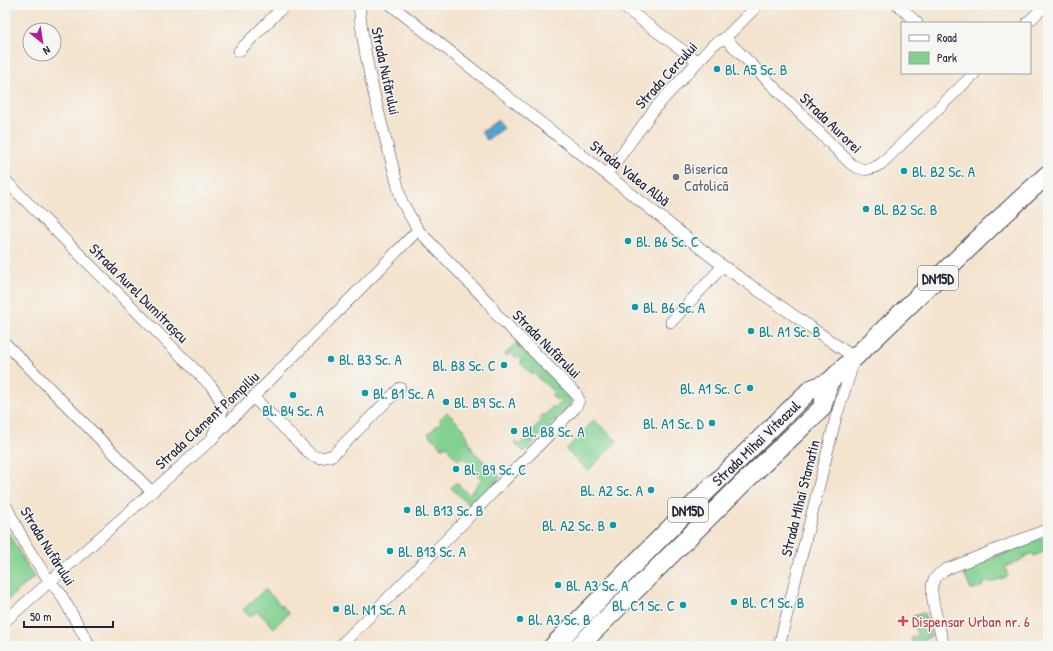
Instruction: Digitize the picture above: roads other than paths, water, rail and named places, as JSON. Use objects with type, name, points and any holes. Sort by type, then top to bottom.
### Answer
[{"type":"main road","name":"Strada Mihai Viteazul","points":[[553,646],[811,389],[829,382],[1048,174]]},
{"type":"main road","name":"Strada Mihai Viteazul","points":[[579,646],[743,483],[829,413],[829,382]]},
{"type":"street","points":[[239,51],[285,5]]},
{"type":"street","name":"Strada Nufărului","points":[[340,646],[576,408],[579,400],[576,394],[497,315],[488,302],[418,230],[402,202],[374,90],[361,29],[359,5]]},
{"type":"street","name":"Strada Valea Albă","points":[[391,5],[723,266],[855,358]]},
{"type":"street","points":[[621,5],[697,61]]},
{"type":"street","name":"Strada Cercului","points":[[607,174],[656,107],[697,61],[714,44],[725,38],[758,5]]},
{"type":"street","points":[[898,5],[916,22]]},
{"type":"street","points":[[1028,22],[1046,5]]},
{"type":"street","name":"Strada Aurorei","points":[[725,38],[851,164],[860,170],[870,170],[881,164],[972,74]]},
{"type":"street","name":"Strada Aurel Dumitrașcu","points":[[5,180],[211,386],[223,406],[212,439]]},
{"type":"street","name":"Strada Clement Pompiliu","points":[[5,621],[212,439],[418,230]]},
{"type":"street","points":[[671,322],[723,266]]},
{"type":"street","points":[[5,343],[152,492]]},
{"type":"street","name":"Strada Mihai Stamatin","points":[[780,646],[829,413],[855,358]]},
{"type":"street","points":[[254,398],[311,455],[316,458],[324,458],[333,455],[400,388]]},
{"type":"street","name":"Strada Nufărului","points":[[5,504],[27,547],[50,582],[60,593],[90,646]]},
{"type":"street","points":[[944,646],[932,592],[933,583],[937,575],[947,569],[1048,529]]},
{"type":"water","points":[[498,120],[503,128],[487,140],[481,132]]},
{"type":"place","name":"Bl. A5 Sc. B","points":[[717,69]]},
{"type":"place","name":"Bl. B2 Sc. A","points":[[904,171]]},
{"type":"place","name":"Biserica Catolică","points":[[676,177]]},
{"type":"place","name":"Bl. B2 Sc. B","points":[[866,209]]},
{"type":"place","name":"Bl. B6 Sc. C","points":[[628,241]]},
{"type":"place","name":"Bl. B6 Sc. A","points":[[635,307]]},
{"type":"place","name":"Bl. A1 Sc. B","points":[[751,331]]},
{"type":"place","name":"Bl. B3 Sc. A","points":[[331,359]]},
{"type":"place","name":"Bl. B8 Sc. C","points":[[504,365]]},
{"type":"place","name":"Bl. A1 Sc. C","points":[[750,388]]},
{"type":"place","name":"Bl. B1 Sc. A","points":[[365,393]]},
{"type":"place","name":"Bl. B4 Sc. A","points":[[293,395]]},
{"type":"place","name":"Bl. B9 Sc. A","points":[[446,402]]},
{"type":"place","name":"Bl. A1 Sc. D","points":[[712,423]]},
{"type":"place","name":"Bl. B8 Sc. A","points":[[514,431]]},
{"type":"place","name":"Bl. B9 Sc. C","points":[[456,469]]},
{"type":"place","name":"Bl. A2 Sc. A","points":[[651,490]]},
{"type":"place","name":"Bl. B13 Sc. B","points":[[407,510]]},
{"type":"place","name":"Bl. A2 Sc. B","points":[[613,525]]},
{"type":"place","name":"Bl. B13 Sc. A","points":[[390,551]]},
{"type":"place","name":"Bl. A3 Sc. A","points":[[558,585]]},
{"type":"place","name":"Bl. C1 Sc. B","points":[[734,602]]},
{"type":"place","name":"Bl. C1 Sc. C","points":[[683,605]]},
{"type":"place","name":"Bl. N1 Sc. A","points":[[336,609]]},
{"type":"place","name":"Bl. A3 Sc. B","points":[[520,619]]},
{"type":"place","name":"Dispensar Urban nr. 6","points":[[903,621]]}]
